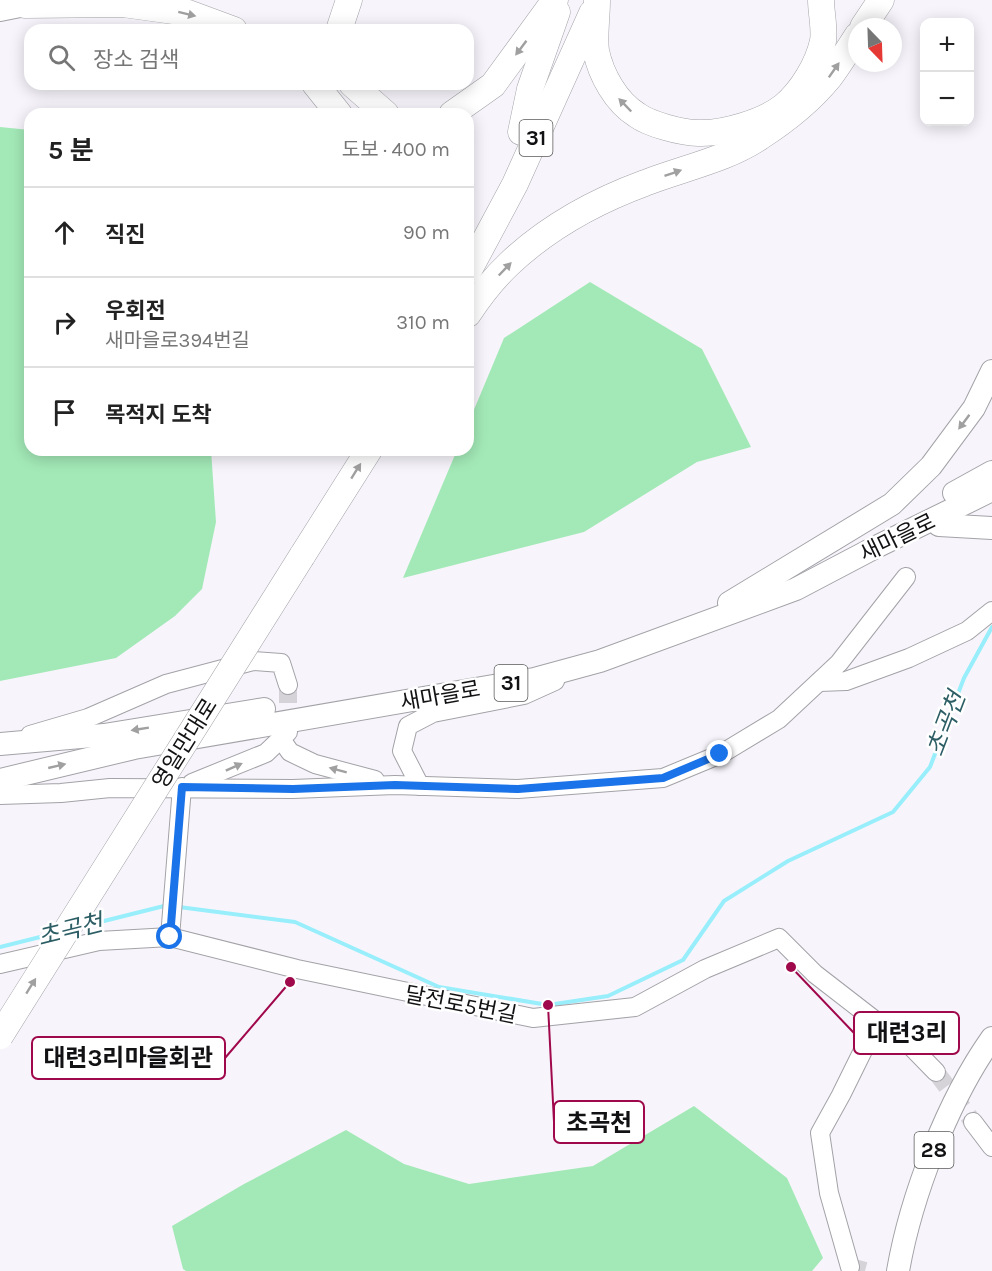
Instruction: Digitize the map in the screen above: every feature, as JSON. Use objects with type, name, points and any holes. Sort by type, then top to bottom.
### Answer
[{"type":"highway","points":[[25,5],[54,0]]},
{"type":"highway","points":[[341,24],[349,0]]},
{"type":"highway","points":[[460,108],[493,85],[555,0]]},
{"type":"highway","points":[[521,132],[530,89],[561,0]]},
{"type":"highway","name":"31","points":[[474,230],[581,0]]},
{"type":"highway","points":[[598,0],[596,50],[607,80],[623,104],[638,117],[662,126],[697,133],[725,130],[751,123],[783,107],[805,85],[823,40],[821,0]]},
{"type":"highway","name":"31","points":[[474,261],[515,184],[598,0]]},
{"type":"highway","points":[[869,18],[881,0]]},
{"type":"highway","points":[[25,5],[123,4],[188,13],[218,24]]},
{"type":"highway","points":[[474,305],[508,265],[550,232],[586,209],[642,183],[733,151],[759,138],[810,98],[830,77],[848,50]]},
{"type":"highway","points":[[320,90],[334,108]]},
{"type":"highway","points":[[359,90],[379,108]]},
{"type":"highway","name":"영일만대로","points":[[0,1036],[293,556],[345,456]]},
{"type":"highway","name":"영일만대로","points":[[0,1003],[293,556],[365,456]]},
{"type":"main road","points":[[0,10],[25,5]]},
{"type":"main road","points":[[723,606],[892,504],[931,466],[974,408],[992,372]]},
{"type":"main road","name":"새마을로","points":[[0,744],[104,735],[333,698],[497,675],[575,656],[723,606],[894,525],[992,472]]},
{"type":"main road","name":"새마을로","points":[[0,780],[134,748],[534,679],[600,661],[796,588],[992,490]]},
{"type":"main road","points":[[874,548],[992,503]]},
{"type":"main road","points":[[939,525],[992,528]]},
{"type":"main road","name":"28","points":[[898,1271],[903,1241],[934,1147],[974,1063],[992,1038]]},
{"type":"main road","points":[[911,1271],[949,1147],[976,1089],[992,1064]]},
{"type":"street","points":[[0,795],[61,793],[110,788],[182,787],[293,789],[395,785],[518,789],[663,778],[720,754],[779,719],[839,663],[906,577]]},
{"type":"street","points":[[819,681],[846,681],[909,658],[967,631],[992,611]]},
{"type":"street","points":[[0,744],[88,718],[166,684],[253,661],[281,663],[288,685]]},
{"type":"street","points":[[420,786],[402,752],[408,726],[432,713],[524,695],[600,661]]},
{"type":"street","points":[[182,787],[266,753],[285,735],[290,752],[315,764],[395,785]]},
{"type":"street","points":[[170,929],[182,787]]},
{"type":"street","name":"달전로5번길","points":[[0,964],[170,929],[297,969],[533,1018],[635,1007],[705,969],[779,938],[815,974],[877,1022],[896,1031],[936,1072]]},
{"type":"street","points":[[850,1267],[829,1193],[820,1133],[877,1022]]},
{"type":"street","points":[[972,1122],[992,1147]]},
{"type":"green space","points":[[0,127],[24,129],[24,456],[211,456],[216,522],[202,589],[175,616],[116,658],[0,681]]},
{"type":"green space","points":[[590,282],[702,349],[751,447],[697,462],[584,532],[403,578],[454,456],[474,456],[474,410],[504,338]]},
{"type":"green space","points":[[694,1106],[787,1178],[823,1258],[812,1271],[186,1271],[183,1269],[172,1226],[244,1184],[346,1130],[404,1164],[469,1184],[593,1166]]},
{"type":"waterway","name":"초곡천","points":[[179,907],[295,922],[439,987],[548,1005],[608,996],[683,960],[724,901],[788,861],[893,812],[930,767],[964,678],[992,627]]},
{"type":"waterway","name":"초곡천","points":[[80,927],[168,905]]},
{"type":"waterway","name":"초곡천","points":[[0,947],[52,934]]},
{"type":"tunnel","points":[[288,685],[288,732]]},
{"type":"tunnel","points":[[936,1072],[973,1122]]},
{"type":"tunnel","points":[[850,1267],[865,1271]]},
{"type":"place","name":"대련3리","points":[[791,967]]},
{"type":"place","name":"대련3리마을회관","points":[[290,982]]},
{"type":"place","name":"초곡천","points":[[548,1005]]},
{"type":"route","points":[[170,937],[182,787],[293,789],[395,785],[518,789],[663,778],[720,754]]}]
